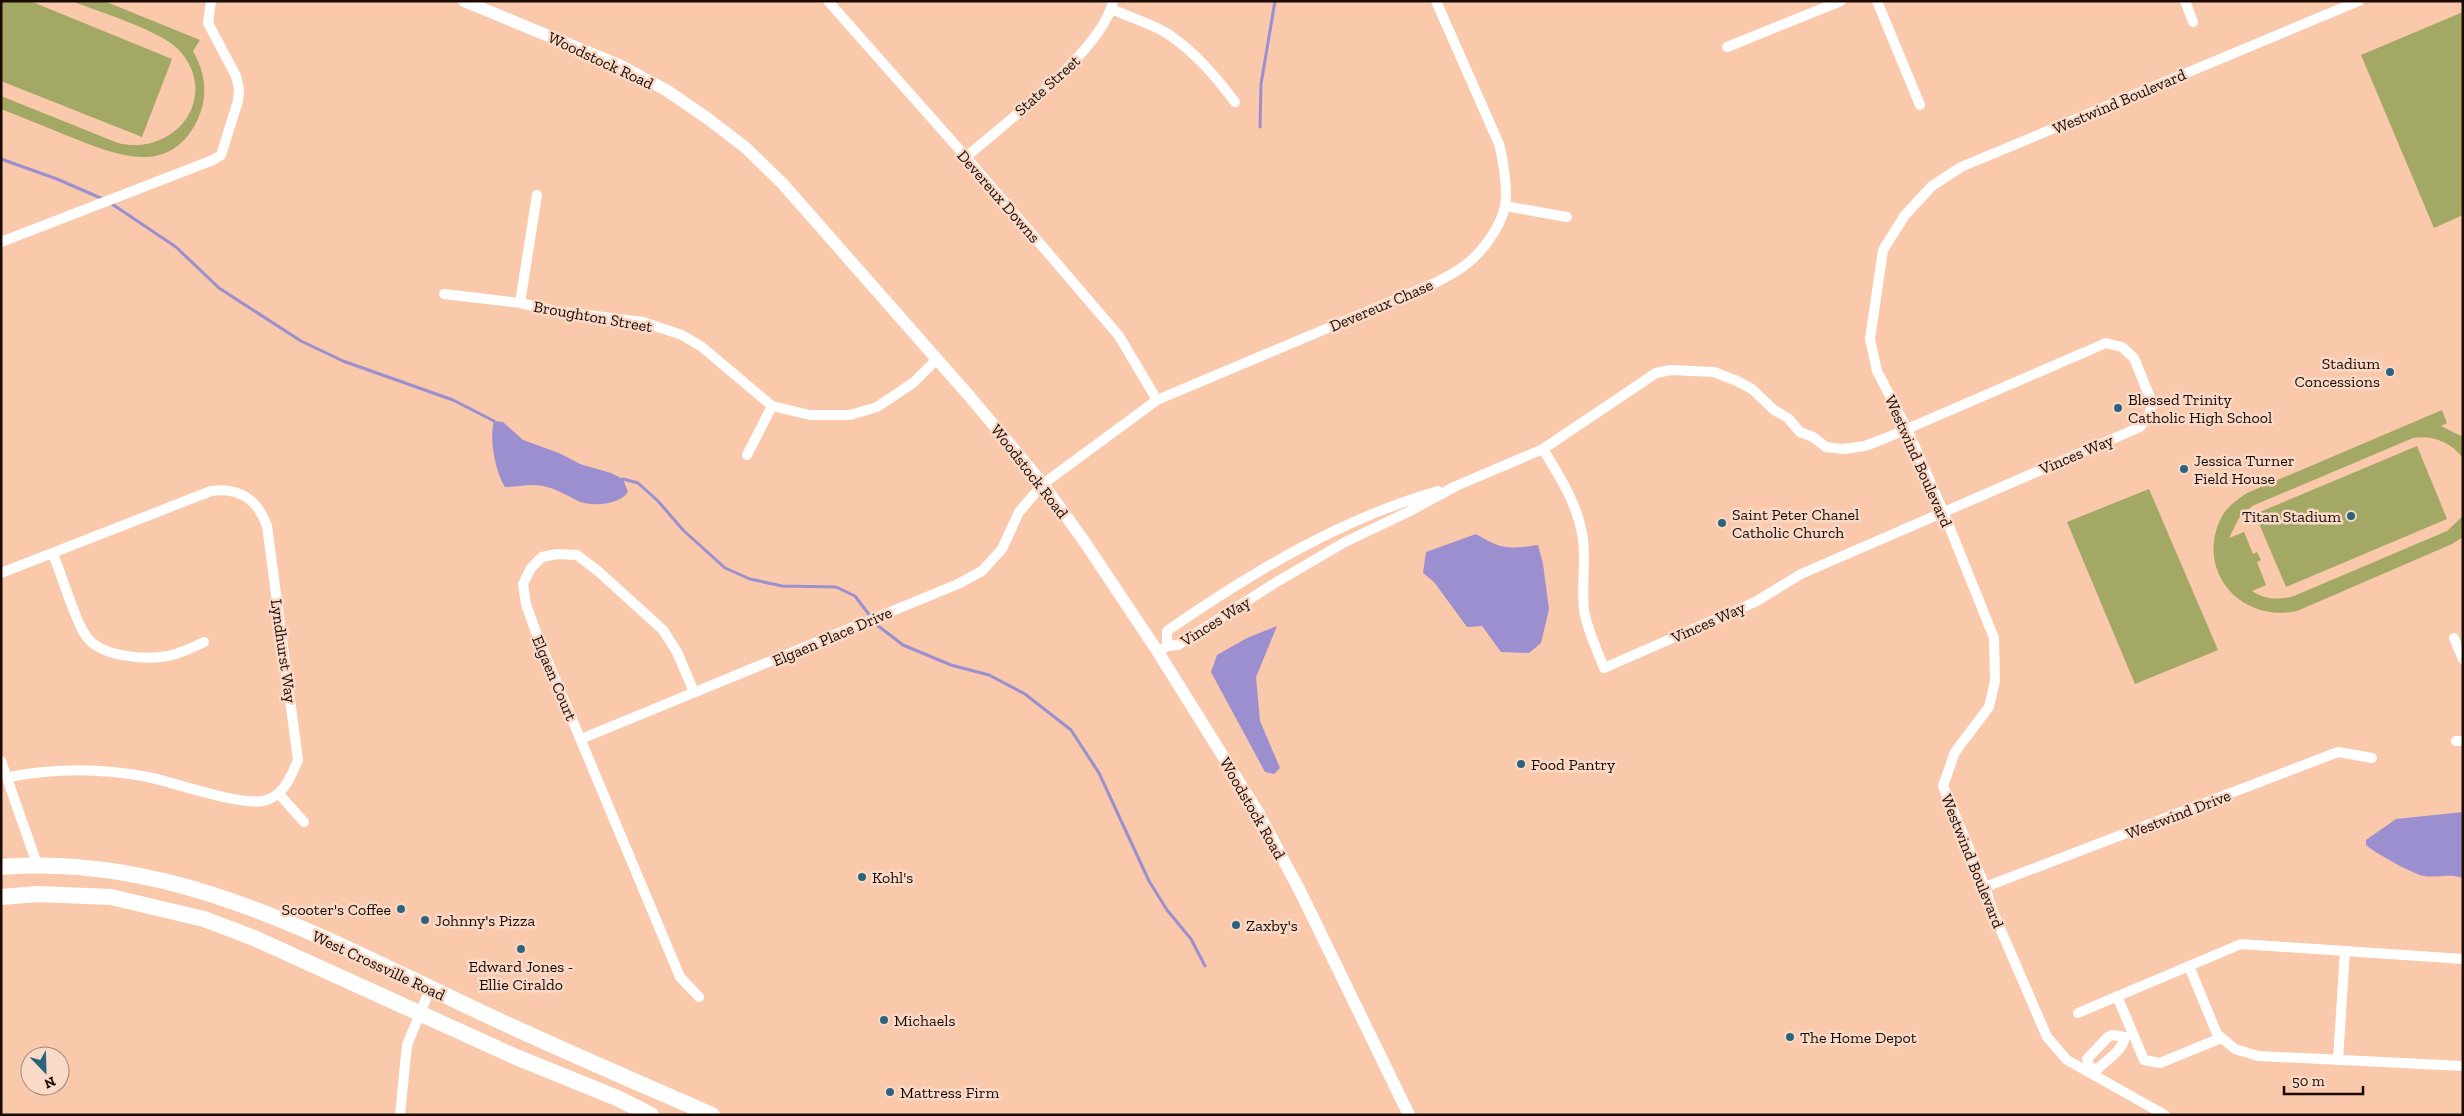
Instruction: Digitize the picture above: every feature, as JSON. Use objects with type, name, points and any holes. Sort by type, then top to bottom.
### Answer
[{"type":"main road","name":"West Crossville Road","points":[[1,867],[38,864],[111,869],[150,876],[216,895],[298,926],[430,989],[712,1115]]},
{"type":"main road","name":"West Crossville Road","points":[[1,897],[38,894],[111,897],[204,919],[254,938],[419,1014],[651,1115]]},
{"type":"street","points":[[1,242],[213,160],[221,155],[238,100],[239,89],[236,76],[208,23],[211,1]]},
{"type":"street","name":"Woodstock Road","points":[[464,1],[619,66],[666,90],[746,148],[782,182],[1043,484],[1162,649],[1262,820],[1300,891],[1409,1115]]},
{"type":"street","name":"Devereux Downs","points":[[828,1],[966,157],[1120,336],[1157,400]]},
{"type":"street","name":"Devereux Chase","points":[[1043,484],[1157,400],[1437,282],[1464,266],[1480,251],[1496,228],[1505,206],[1503,158],[1499,144],[1436,1]]},
{"type":"street","points":[[1727,47],[1841,1]]},
{"type":"street","points":[[1877,1],[1920,105]]},
{"type":"street","points":[[2185,1],[2193,22]]},
{"type":"street","name":"Westwind Boulevard","points":[[2165,1115],[2088,1070],[2067,1060],[2046,1037],[1992,912],[1985,887],[1943,786],[1955,752],[1989,707],[1995,681],[1994,638],[1943,511],[1906,428],[1877,371],[1870,339],[1883,250],[1905,216],[1932,186],[1961,167],[2358,1]]},
{"type":"street","points":[[1112,5],[1167,34],[1187,49],[1216,77],[1235,102]]},
{"type":"street","name":"State Street","points":[[966,157],[1073,64],[1091,44],[1112,5]]},
{"type":"street","points":[[520,303],[537,195]]},
{"type":"street","points":[[1505,206],[1567,216]]},
{"type":"street","name":"Broughton Street","points":[[444,294],[520,303],[556,311],[643,322],[682,335],[702,347],[772,406],[810,415],[850,415],[877,407],[913,383],[937,360]]},
{"type":"street","name":"Vinces Way","points":[[1456,486],[1385,507],[1313,542],[1248,579],[1167,631],[1162,649],[1178,646],[1275,583],[1345,542],[1410,511],[1456,486],[1543,449],[1656,373],[1671,370],[1714,372],[1737,381],[1752,389],[1774,410],[1788,418],[1800,432],[1813,437],[1826,447],[1844,449],[1865,446],[2106,343],[2122,347],[2134,358],[2152,406],[2148,417],[2140,426],[1801,574],[1755,602],[1604,668],[1588,627],[1584,609],[1582,535],[1577,513],[1564,484],[1543,449]]},
{"type":"street","points":[[747,455],[772,406]]},
{"type":"street","name":"Elgaen Place Drive","points":[[582,739],[958,584],[982,571],[1002,549],[1019,512],[1043,484]]},
{"type":"street","name":"Lyndhurst Way","points":[[1,573],[211,491],[231,490],[251,500],[263,516],[271,549],[298,760],[291,778],[278,794]]},
{"type":"street","points":[[53,554],[82,629],[94,645],[110,651],[151,657],[177,653],[204,642]]},
{"type":"street","name":"Elgaen Court","points":[[694,692],[677,652],[663,630],[577,555],[557,554],[542,557],[531,568],[523,584],[526,604],[538,638],[582,739],[680,978],[699,997]]},
{"type":"street","points":[[2454,638],[2463,659]]},
{"type":"street","name":"Westwind Drive","points":[[1985,887],[2338,752],[2372,758]]},
{"type":"street","points":[[1,760],[38,864]]},
{"type":"street","points":[[8,777],[41,770],[75,769],[147,777],[248,801],[264,801],[278,794],[304,822]]},
{"type":"street","points":[[2078,1013],[2241,944],[2463,959]]},
{"type":"street","points":[[2338,1060],[2345,951]]},
{"type":"street","points":[[2189,966],[2217,1034],[2235,1049],[2258,1056],[2463,1066]]},
{"type":"street","points":[[400,1115],[407,1045],[430,989]]},
{"type":"street","points":[[2117,996],[2129,1035],[2144,1060],[2160,1062],[2221,1038]]},
{"type":"street","points":[[2112,1035],[2129,1035],[2123,1047],[2108,1058],[2098,1069],[2088,1070],[2087,1059],[2112,1035]]},
{"type":"street","points":[[2098,1047],[2108,1058]]},
{"type":"green space","points":[[2,1],[30,1],[172,59],[142,137],[1,81]]},
{"type":"green space","points":[[72,1],[104,1],[200,40],[193,51],[203,77],[203,104],[196,123],[184,140],[170,151],[154,156],[137,157],[120,154],[85,143],[1,109],[1,96],[118,143],[139,145],[158,141],[174,132],[186,119],[193,103],[195,86],[191,68],[179,50],[158,35]]},
{"type":"green space","points":[[2463,12],[2463,215],[2434,228],[2361,55]]},
{"type":"green space","points":[[2442,410],[2447,423],[2441,426],[2463,437],[2463,458],[2453,448],[2441,441],[2420,437],[2413,438],[2252,506],[2239,518],[2229,538],[2244,532],[2253,554],[2257,552],[2261,560],[2257,562],[2266,585],[2252,591],[2267,598],[2278,599],[2294,596],[2447,531],[2463,516],[2463,537],[2452,544],[2297,611],[2276,613],[2257,609],[2241,600],[2228,588],[2218,573],[2214,555],[2215,536],[2222,516],[2233,503],[2247,493]]},
{"type":"green space","name":"Titan Stadium","points":[[2417,446],[2447,519],[2286,587],[2255,514]]},
{"type":"green space","points":[[2149,489],[2218,650],[2135,684],[2067,522]]},
{"type":"shaded area","points":[[494,421],[503,422],[523,440],[559,453],[580,464],[611,473],[623,479],[628,492],[612,502],[591,504],[578,501],[557,490],[538,485],[505,487],[498,472],[494,455],[492,437]]},
{"type":"shaded area","points":[[1476,534],[1499,546],[1519,547],[1538,545],[1543,564],[1549,609],[1541,643],[1529,653],[1501,652],[1482,626],[1467,627],[1434,582],[1423,573],[1426,552]]},
{"type":"shaded area","points":[[1277,626],[1256,677],[1260,721],[1280,768],[1274,774],[1265,772],[1211,672],[1217,655],[1247,638]]},
{"type":"shaded area","points":[[2463,812],[2463,878],[2424,876],[2394,863],[2366,845],[2366,840],[2396,819]]},
{"type":"waterway","points":[[1260,127],[1261,84],[1275,1]]},
{"type":"waterway","points":[[1,159],[57,179],[103,199]]},
{"type":"waterway","points":[[109,202],[176,247],[219,288],[301,341],[343,361],[453,400],[494,421]]},
{"type":"waterway","points":[[623,479],[638,483],[658,501],[683,530],[725,568],[750,579],[782,586],[836,587],[855,596],[877,625],[903,645],[951,665],[989,675],[1025,694],[1071,730],[1099,773],[1149,881],[1167,910],[1191,939],[1205,966]]},
{"type":"place","name":"Stadium Concessions","points":[[2390,372]]},
{"type":"place","name":"Blessed Trinity Catholic High School","points":[[2118,408]]},
{"type":"place","name":"Jessica Turner Field House","points":[[2184,469]]},
{"type":"place","name":"Titan Stadium","points":[[2351,516]]},
{"type":"place","name":"Saint Peter Chanel Catholic Church","points":[[1722,523]]},
{"type":"place","name":"Food Pantry","points":[[1521,764]]},
{"type":"place","name":"Kohl's","points":[[862,877]]},
{"type":"place","name":"Scooter's Coffee","points":[[401,909]]},
{"type":"place","name":"Johnny's Pizza","points":[[425,920]]},
{"type":"place","name":"Zaxby's","points":[[1236,925]]},
{"type":"place","name":"Edward Jones - Ellie Ciraldo","points":[[521,949]]},
{"type":"place","name":"Michaels","points":[[884,1020]]},
{"type":"place","name":"The Home Depot","points":[[1790,1037]]},
{"type":"place","name":"Mattress Firm","points":[[890,1092]]}]
